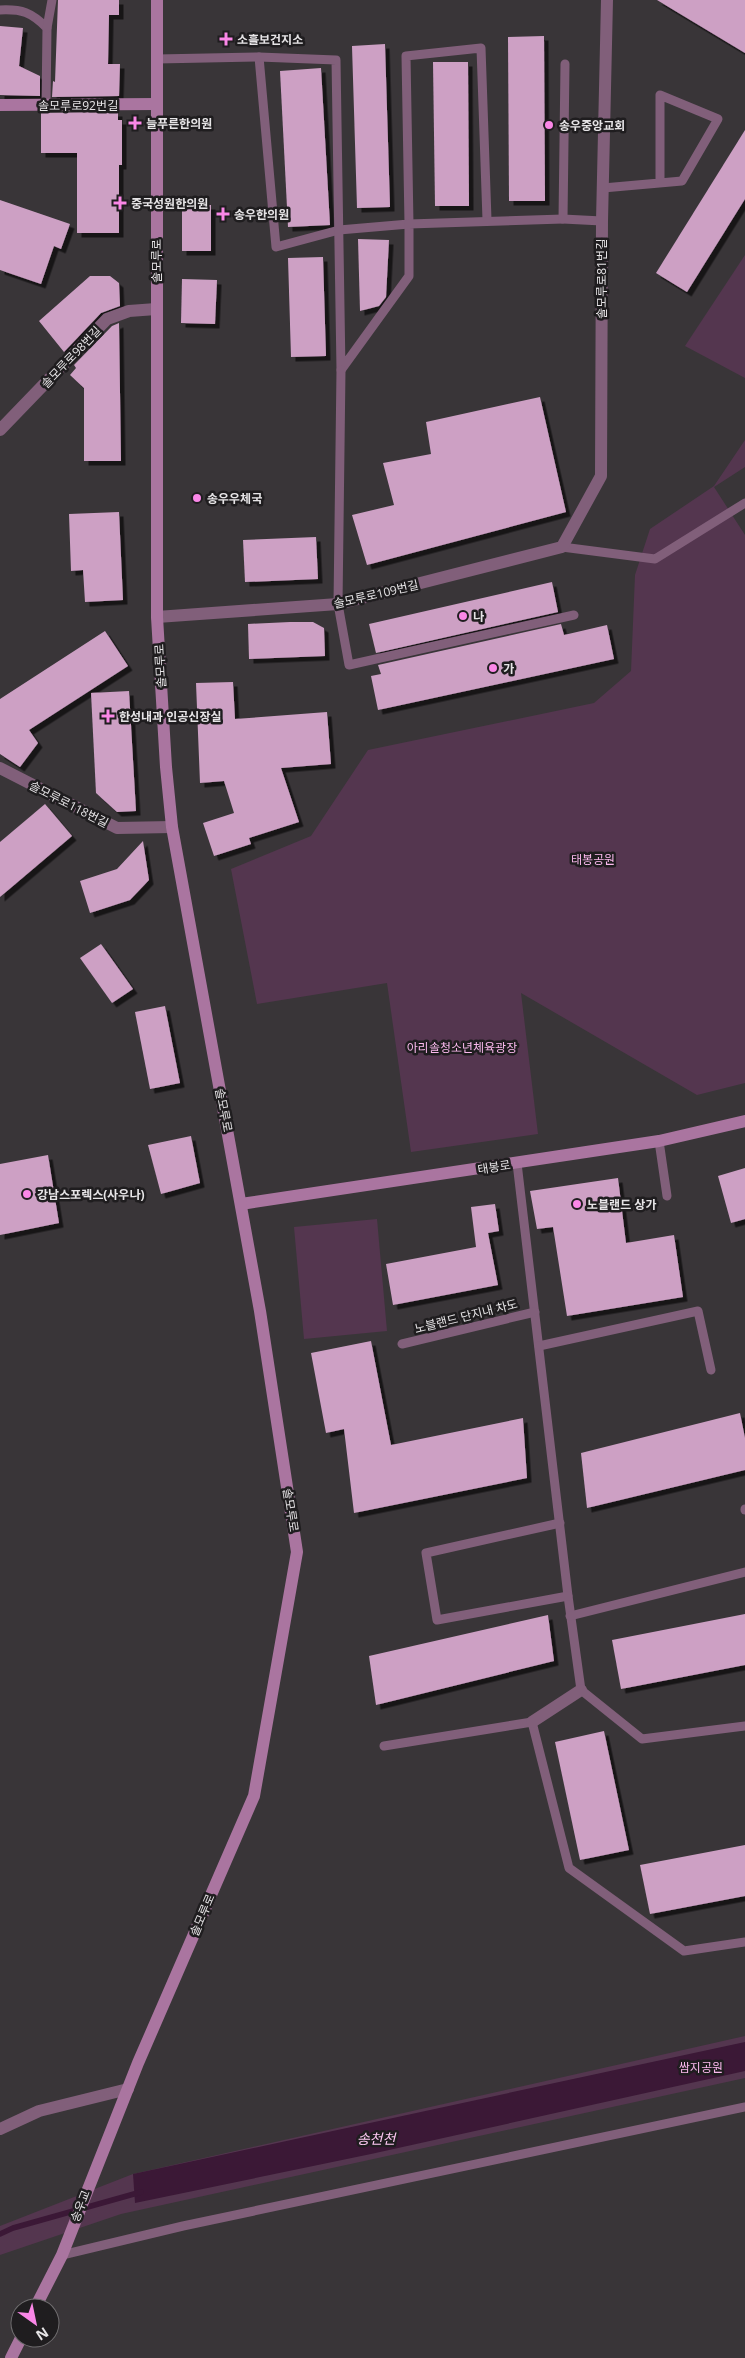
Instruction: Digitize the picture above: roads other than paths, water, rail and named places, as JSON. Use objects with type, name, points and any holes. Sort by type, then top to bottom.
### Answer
[{"type":"main road","name":"솔모루로","points":[[89,2183],[254,1796],[298,1552],[242,1204],[172,827],[166,768],[157,617],[156,0]]},
{"type":"main road","name":"솔모루로92번길","points":[[0,105],[157,104]]},
{"type":"main road","name":"태봉로","points":[[242,1204],[658,1141],[745,1121]]},
{"type":"main road","name":"송우교","points":[[62,2255],[89,2183]]},
{"type":"main road","points":[[40,2298],[62,2255]]},
{"type":"street","name":"솔모루로81번길","points":[[562,547],[601,476],[602,221],[607,0]]},
{"type":"street","name":"솔모루로98번길","points":[[0,430],[107,319],[129,311],[156,309]]},
{"type":"street","name":"솔모루로109번길","points":[[157,617],[338,604],[562,547]]},
{"type":"street","name":"솔모루로118번길","points":[[0,768],[117,828],[172,827]]},
{"type":"street","points":[[532,1722],[581,1690]]},
{"type":"street","points":[[0,2129],[39,2111],[128,2089]]},
{"type":"lane","points":[[46,105],[47,28],[52,0]]},
{"type":"lane","points":[[0,10],[16,10],[34,15],[47,28]]},
{"type":"lane","points":[[341,370],[409,276],[406,56],[481,48],[487,220]]},
{"type":"lane","points":[[156,59],[259,57],[336,60],[341,370],[338,604],[349,665],[574,615]]},
{"type":"lane","points":[[259,57],[276,248],[339,230],[409,224],[563,218],[602,221]]},
{"type":"lane","points":[[563,218],[564,64]]},
{"type":"lane","points":[[603,188],[660,183],[682,181],[718,119],[660,94],[660,183]]},
{"type":"lane","points":[[562,547],[656,559],[745,503]]},
{"type":"lane","points":[[658,1141],[667,1196]]},
{"type":"lane","points":[[517,1163],[570,1616],[581,1690],[642,1739],[745,1726]]},
{"type":"lane","points":[[539,1346],[698,1311],[711,1370]]},
{"type":"lane","name":"노블랜드 단지내 차도","points":[[402,1344],[535,1312]]},
{"type":"lane","points":[[560,1523],[426,1553],[437,1620],[568,1596]]},
{"type":"lane","points":[[570,1616],[745,1572]]},
{"type":"lane","points":[[384,1746],[532,1722],[569,1868],[684,1951],[745,1942]]},
{"type":"lane","points":[[62,2255],[192,2224],[745,2107]]},
{"type":"water","name":"송천천","points":[[745,2042],[745,2071],[371,2154],[135,2203],[133,2174]]},
{"type":"waterway","points":[[0,2234],[13,2228],[141,2192]]},
{"type":"place","name":"소흘보건지소","points":[[226,39]]},
{"type":"place","name":"늘푸른한의원","points":[[135,123]]},
{"type":"place","name":"송우중앙교회","points":[[549,125]]},
{"type":"place","name":"중국성원한의원","points":[[120,203]]},
{"type":"place","name":"송우한의원","points":[[223,214]]},
{"type":"place","name":"송우우체국","points":[[197,498]]},
{"type":"place","name":"나","points":[[463,616]]},
{"type":"place","name":"가","points":[[493,668]]},
{"type":"place","name":"한성내과 인공신장실","points":[[108,716]]},
{"type":"place","name":"강남스포렉스(사우나)","points":[[27,1194]]},
{"type":"place","name":"노블랜드 상가","points":[[577,1204]]},
{"type":"park label","name":"태봉공원","points":[[593,859]]},
{"type":"park label","name":"아리솔청소년체육광장","points":[[462,1047]]},
{"type":"park label","name":"쌈지공원","points":[[701,2067]]}]
